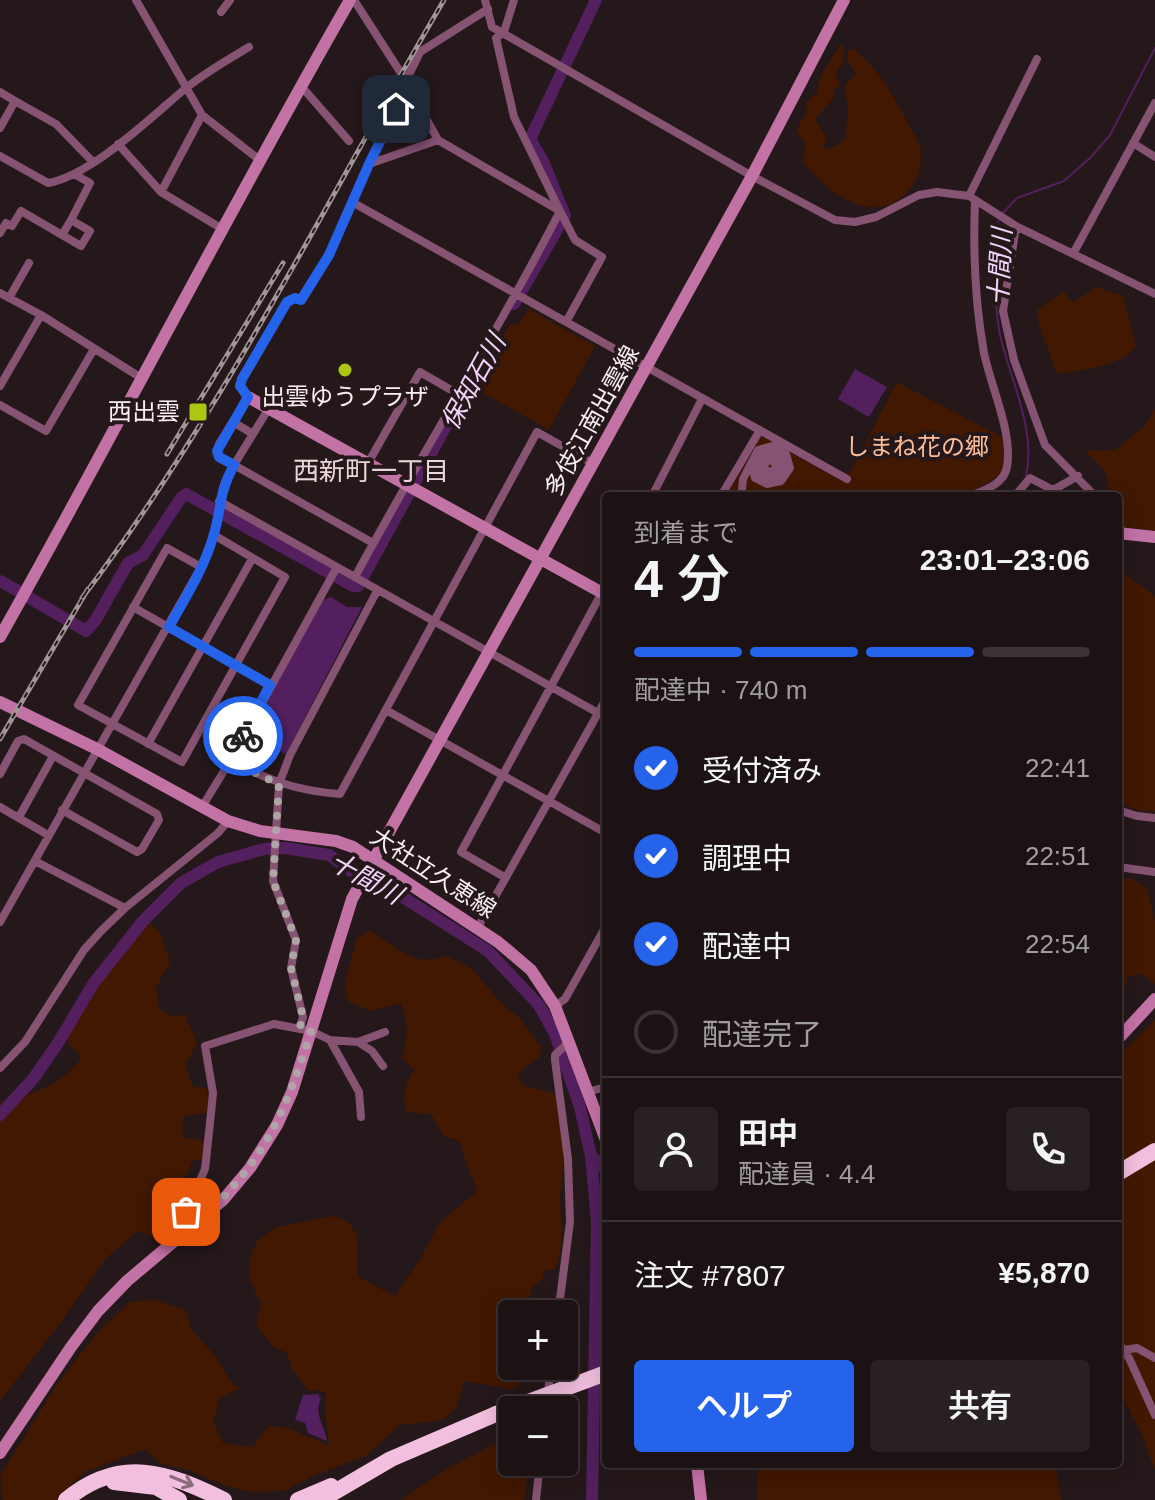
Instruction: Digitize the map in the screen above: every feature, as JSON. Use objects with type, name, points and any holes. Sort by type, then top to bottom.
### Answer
[{"type":"highway","points":[[1122,1174],[1155,1154]]},
{"type":"highway","points":[[551,1396],[602,1377]]},
{"type":"highway","points":[[298,1500],[498,1416]]},
{"type":"highway","points":[[321,1500],[392,1462]]},
{"type":"highway","points":[[344,1500],[392,1462]]},
{"type":"highway","points":[[66,1500],[85,1487],[118,1473],[149,1472],[169,1475],[224,1500]]},
{"type":"highway","points":[[85,1487],[115,1482],[143,1484],[179,1500]]},
{"type":"main road","points":[[0,637],[301,86],[352,0]]},
{"type":"main road","name":"多伎江南出雲線","points":[[0,1453],[98,1311],[127,1281],[223,1200],[250,1168],[277,1125],[292,1092],[306,1029],[342,927],[369,866],[490,654],[752,176],[844,0]]},
{"type":"main road","points":[[248,397],[602,589]]},
{"type":"main road","points":[[1122,533],[1155,537]]},
{"type":"main road","name":"大社立久恵線","points":[[0,702],[97,749],[228,821],[274,834],[336,841],[353,847],[369,866],[498,942],[531,970],[555,1006],[602,1130]]},
{"type":"main road","points":[[1122,1035],[1155,999]]},
{"type":"main road","points":[[697,1468],[701,1500]]},
{"type":"street","points":[[136,0],[202,115],[261,161]]},
{"type":"street","points":[[221,12],[230,0]]},
{"type":"street","points":[[352,0],[408,85],[438,140],[560,211]]},
{"type":"street","points":[[514,0],[504,32],[496,38],[514,117],[575,240],[602,257],[566,322]]},
{"type":"street","points":[[373,543],[219,457],[217,451],[248,397],[240,386],[242,379],[287,302],[295,298],[301,300],[329,255],[408,85],[420,52],[486,5],[492,27],[835,220],[855,222],[876,217],[919,195],[937,192],[972,198],[1016,226],[1155,294]]},
{"type":"street","points":[[0,156],[48,183],[64,180],[118,144],[218,65],[249,47]]},
{"type":"street","points":[[978,492],[997,483],[1006,469],[1007,457],[1005,432],[989,377],[980,323],[972,198],[1037,59]]},
{"type":"street","points":[[301,86],[349,141]]},
{"type":"street","points":[[0,92],[56,124],[93,162]]},
{"type":"street","points":[[0,128],[15,101]]},
{"type":"street","points":[[1073,254],[1155,103]]},
{"type":"street","points":[[161,192],[202,115]]},
{"type":"street","points":[[369,164],[438,140]]},
{"type":"street","points":[[1133,143],[1155,157]]},
{"type":"street","points":[[118,144],[161,192],[224,230]]},
{"type":"street","points":[[62,235],[90,183],[74,174]]},
{"type":"street","points":[[352,202],[847,479]]},
{"type":"street","points":[[0,233],[6,223],[12,226],[21,211],[81,246],[90,231],[71,220]]},
{"type":"street","points":[[355,577],[517,294],[560,211]]},
{"type":"street","points":[[1016,226],[1004,297],[1005,325],[1014,360],[1045,445],[1092,492]]},
{"type":"street","points":[[9,298],[29,263]]},
{"type":"street","points":[[0,293],[41,315],[141,382]]},
{"type":"street","points":[[0,386],[41,315]]},
{"type":"street","points":[[0,405],[46,431],[94,349]]},
{"type":"street","points":[[368,463],[420,372],[458,394]]},
{"type":"street","points":[[654,492],[702,399]]},
{"type":"street","points":[[0,922],[201,567],[214,535],[224,484],[269,408]]},
{"type":"street","points":[[233,422],[253,434]]},
{"type":"street","points":[[723,492],[760,430]]},
{"type":"street","points":[[230,761],[279,784],[306,791],[340,794],[537,432],[594,464]]},
{"type":"street","points":[[770,467],[755,458],[770,467],[776,489]]},
{"type":"street","points":[[742,490],[742,482],[770,467]]},
{"type":"street","points":[[1018,492],[1030,478],[1053,490],[1078,476]]},
{"type":"street","points":[[219,501],[551,687],[602,719]]},
{"type":"street","points":[[201,567],[167,548],[78,705],[182,762],[285,577],[214,535]]},
{"type":"street","points":[[148,744],[252,559]]},
{"type":"street","points":[[202,807],[337,567]]},
{"type":"street","points":[[306,1029],[291,968],[296,940],[273,881],[279,784],[290,755],[377,591]]},
{"type":"street","points":[[506,878],[461,852],[602,596]]},
{"type":"street","points":[[133,607],[270,685]]},
{"type":"street","points":[[477,929],[602,706]]},
{"type":"street","points":[[386,710],[602,831]]},
{"type":"street","points":[[0,774],[18,741],[24,739],[157,814],[159,820],[142,849],[137,852],[62,810]]},
{"type":"street","points":[[19,817],[53,756]]},
{"type":"street","points":[[0,807],[48,835]]},
{"type":"street","points":[[1122,811],[1155,818]]},
{"type":"street","points":[[0,1068],[25,1042],[84,950],[125,908],[218,833],[228,821]]},
{"type":"street","points":[[35,861],[125,908]]},
{"type":"street","points":[[1122,868],[1155,872]]},
{"type":"street","points":[[555,1006],[565,999],[602,933]]},
{"type":"street","points":[[194,1225],[186,1212],[205,1169],[213,1093],[205,1046],[274,1024],[306,1029],[330,1040],[358,1042],[385,1032]]},
{"type":"street","points":[[330,1040],[359,1092],[361,1117]]},
{"type":"street","points":[[358,1042],[372,1051],[383,1066]]},
{"type":"street","points":[[560,1300],[570,1222],[568,1159],[555,1055],[568,1043]]},
{"type":"street","points":[[587,1092],[602,1088]]},
{"type":"street","points":[[1122,1346],[1137,1348],[1155,1358]]},
{"type":"street","points":[[1122,1348],[1155,1415]]},
{"type":"street","points":[[536,1500],[539,1476]]},
{"type":"green space","points":[[840,45],[844,46],[843,61],[835,75],[841,85],[834,89],[833,99],[815,119],[827,139],[823,146],[827,149],[845,139],[848,109],[845,86],[856,74],[847,59],[848,51],[855,49],[885,83],[919,145],[920,168],[916,179],[902,197],[882,207],[861,205],[841,197],[815,176],[802,160],[805,144],[796,131],[806,113],[807,102],[817,92],[821,76]]},
{"type":"green space","points":[[1097,287],[1123,296],[1136,346],[1130,353],[1111,363],[1057,374],[1039,325],[1037,310],[1064,291],[1072,303]]},
{"type":"green space","points":[[528,309],[595,346],[549,430],[475,388],[511,323],[518,325]]},
{"type":"green space","name":"しまね花の郷","points":[[897,382],[1004,438],[1003,471],[970,492],[729,492],[760,437],[841,481],[848,476]]},
{"type":"green space","points":[[1155,409],[1155,531],[1122,527],[1122,492],[1110,492],[1105,471],[1085,451],[1116,450],[1145,425]]},
{"type":"green space","points":[[1122,573],[1155,596],[1155,811],[1140,811],[1122,804]]},
{"type":"green space","points":[[1122,878],[1132,879],[1147,889],[1155,922],[1155,984],[1141,974],[1128,977],[1122,997]]},
{"type":"green space","points":[[136,923],[150,923],[159,932],[170,962],[156,987],[159,1008],[171,1016],[185,1015],[197,1043],[185,1065],[193,1087],[207,1088],[208,1113],[183,1116],[183,1138],[204,1140],[203,1160],[192,1161],[183,1185],[165,1186],[156,1213],[171,1221],[152,1237],[138,1231],[106,1258],[0,1401],[0,1102],[24,1096],[56,1082],[82,1057],[70,1045],[62,1027],[91,979]]},
{"type":"green space","points":[[370,930],[403,953],[418,959],[446,956],[471,968],[504,1006],[519,1017],[541,1047],[540,1057],[526,1066],[518,1077],[522,1085],[554,1093],[556,1100],[564,1156],[560,1194],[561,1244],[555,1269],[545,1269],[542,1280],[533,1285],[530,1300],[498,1300],[498,1380],[521,1380],[520,1385],[512,1389],[464,1381],[456,1409],[443,1420],[400,1425],[366,1456],[315,1475],[284,1491],[249,1492],[223,1485],[189,1470],[161,1464],[146,1449],[84,1472],[57,1500],[3,1500],[0,1476],[58,1383],[98,1332],[130,1302],[156,1300],[186,1310],[191,1329],[218,1359],[229,1380],[240,1388],[219,1399],[213,1422],[223,1443],[253,1447],[268,1426],[288,1428],[329,1446],[326,1392],[308,1390],[292,1369],[287,1353],[272,1346],[256,1325],[261,1303],[250,1281],[250,1258],[258,1240],[277,1227],[332,1216],[348,1222],[357,1235],[358,1277],[395,1296],[440,1222],[477,1192],[459,1141],[443,1136],[431,1114],[407,1112],[405,1091],[414,1070],[402,1058],[407,1030],[400,1003],[371,1011],[349,1002],[344,986],[357,938]]},
{"type":"green space","points":[[1155,1020],[1155,1471],[1142,1435],[1122,1396],[1122,1052]]},
{"type":"green space","points":[[498,1442],[498,1476],[527,1476],[524,1500],[400,1500],[447,1469]]},
{"type":"green space","points":[[758,1468],[1056,1468],[1061,1500],[757,1500]]},
{"type":"shaded area","points":[[855,369],[887,387],[869,417],[838,399]]},
{"type":"shaded area","points":[[331,597],[347,607],[362,607],[286,754],[247,736],[323,600]]},
{"type":"shaded area","points":[[318,1394],[321,1399],[319,1414],[327,1441],[308,1433],[305,1423],[295,1420],[303,1395]]},
{"type":"waterway","name":"保知石川","points":[[514,304],[565,216],[543,161],[530,139],[596,0]]},
{"type":"waterway","name":"十間川","points":[[1002,214],[1017,198],[1064,181],[1091,157],[1110,135],[1155,48]]},
{"type":"waterway","name":"十間川","points":[[999,219],[995,262],[998,317],[1002,343],[1026,426],[1026,476]]},
{"type":"waterway","name":"保知石川","points":[[28,597],[86,631],[95,621],[128,563],[143,555],[186,494],[358,586],[493,341]]},
{"type":"waterway","name":"保知石川","points":[[0,581],[20,592]]},
{"type":"waterway","name":"十間川","points":[[0,1115],[33,1079],[93,984],[143,921],[181,883],[218,862],[264,849],[285,848],[329,855],[375,888],[401,896],[488,951],[539,1005],[555,1034],[580,1107],[591,1156],[597,1222],[592,1500]]},
{"type":"waterway","name":"十間川","points":[[591,1156],[602,1166]]},
{"type":"railway","points":[[82,598],[133,527],[227,380],[444,0]]},
{"type":"railway","points":[[167,454],[283,263]]},
{"type":"railway","points":[[0,739],[88,589]]},
{"type":"way so far","points":[[186,1212],[194,1225],[223,1200],[250,1168],[277,1125],[292,1092],[311,1031],[300,1027],[303,1017],[291,968],[296,940],[273,881],[279,784],[230,761],[243,736]]},
{"type":"place","name":"出雲ゆうプラザ","points":[[345,370]]},
{"type":"place","name":"西出雲","points":[[198,412]]},
{"type":"district","name":"西新町一丁目","points":[[371,471]]},
{"type":"route","points":[[243,736],[270,685],[169,627],[214,535],[219,501],[234,465],[219,457],[217,451],[248,397],[242,392],[242,379],[287,302],[295,298],[301,300],[329,255],[396,109]]}]
